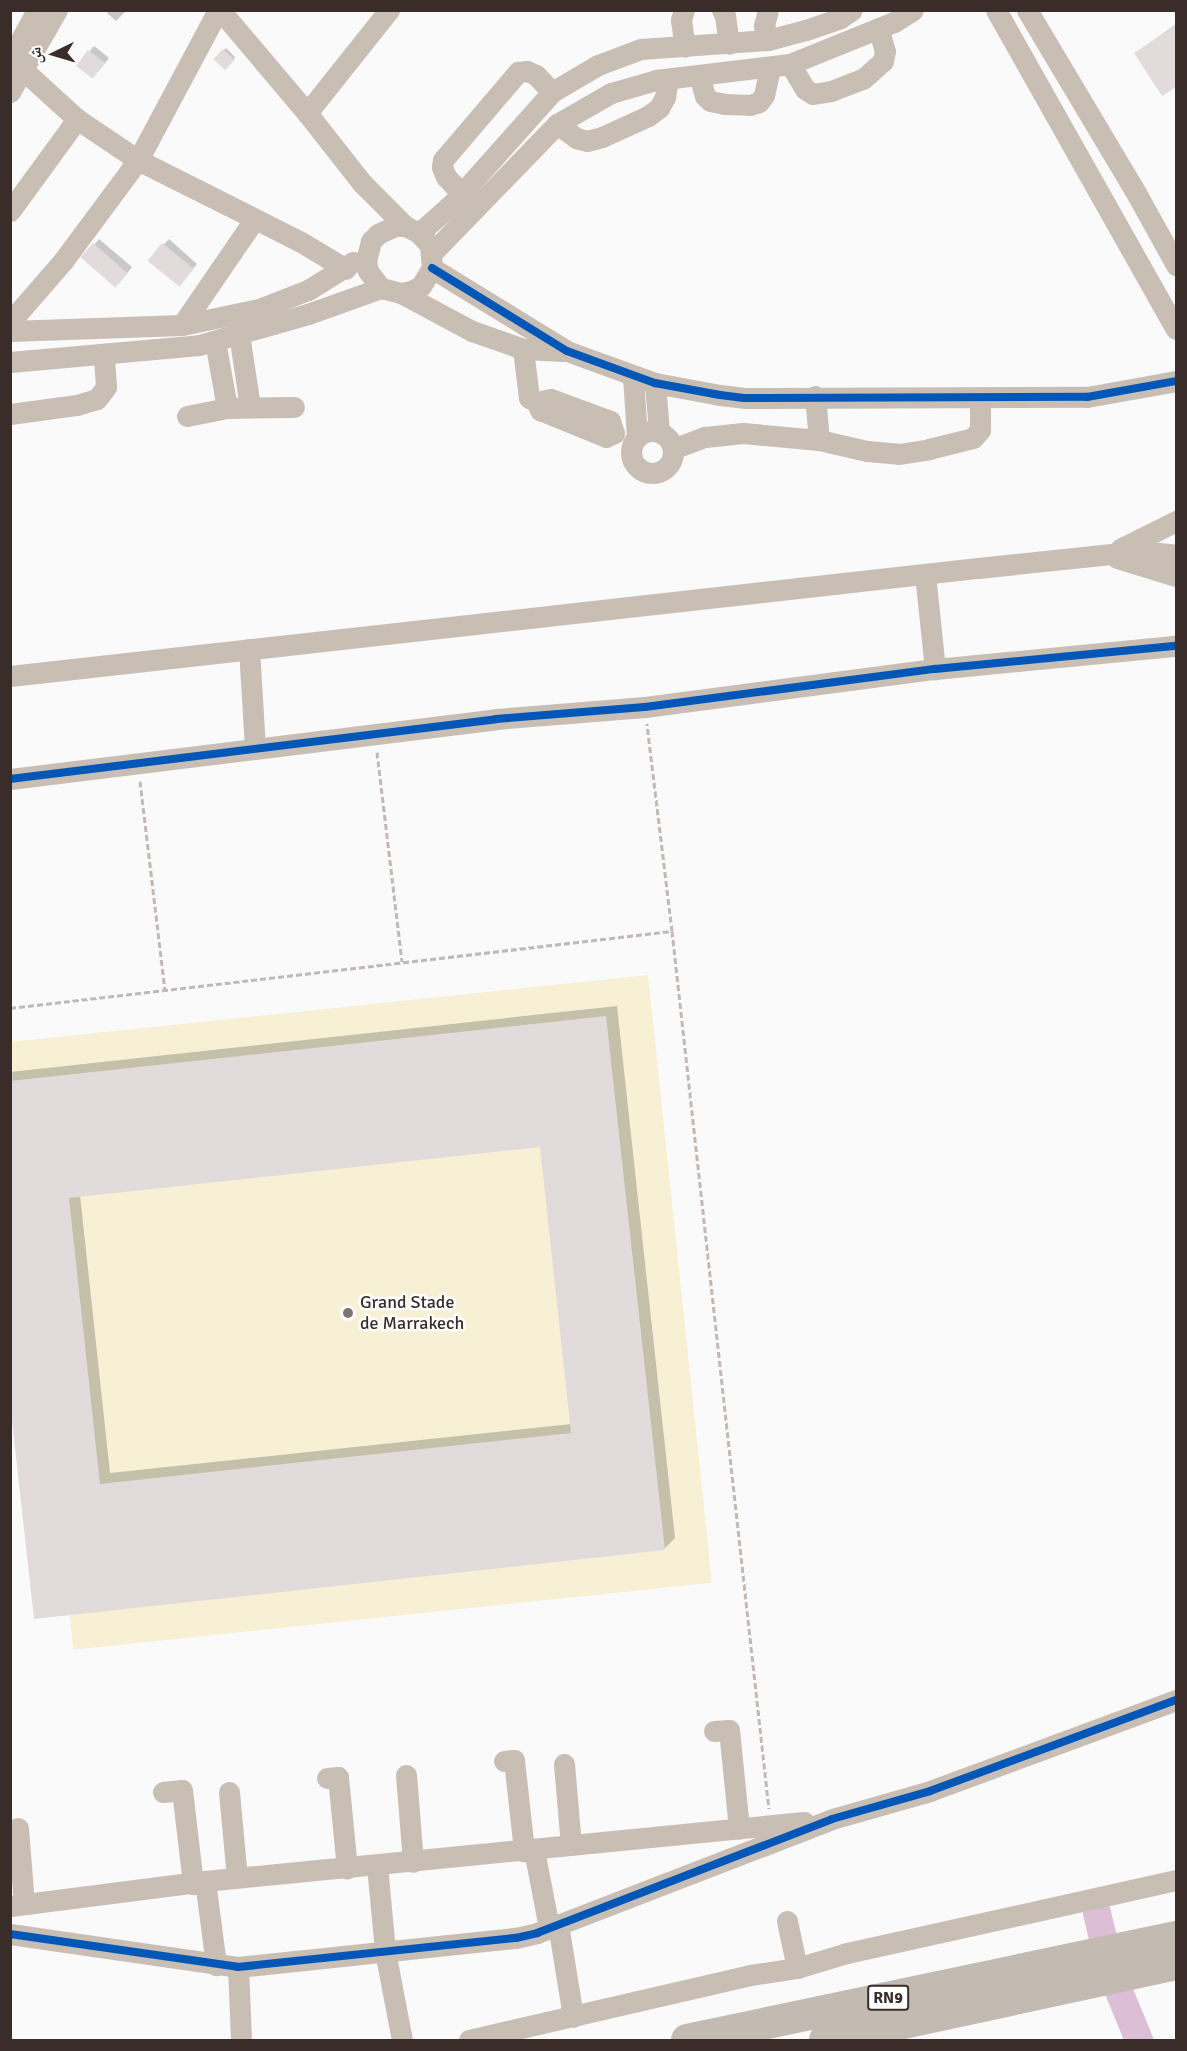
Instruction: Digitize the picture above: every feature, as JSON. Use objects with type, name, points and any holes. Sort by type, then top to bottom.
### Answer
[{"type":"highway","name":"RN9","points":[[687,2040],[1092,1969],[1125,1962],[1176,1937]]},
{"type":"highway","name":"RN9","points":[[1125,1962],[1176,1964]]},
{"type":"highway","name":"RN9","points":[[825,2040],[1092,1969]]},
{"type":"street","points":[[10,92],[14,62],[37,10]]},
{"type":"street","points":[[14,62],[57,10]]},
{"type":"street","points":[[10,322],[63,261],[138,160],[219,10],[308,113],[362,183],[412,230],[432,260],[567,351],[655,383],[744,398],[1087,397],[1176,381]]},
{"type":"street","points":[[308,113],[389,10]]},
{"type":"street","points":[[684,10],[681,20],[685,47]]},
{"type":"street","points":[[722,10],[729,44]]},
{"type":"street","points":[[768,10],[764,26],[768,40]]},
{"type":"street","points":[[10,362],[97,356],[199,345],[227,332],[259,309],[308,290],[346,269],[367,250],[378,234],[395,226],[412,230],[462,194],[552,92],[598,65],[641,49],[768,40],[815,27],[840,18],[852,10]]},
{"type":"street","points":[[10,331],[182,325],[227,332],[308,314],[391,290],[421,286],[432,260],[556,124],[611,93],[668,79],[780,66],[878,28],[913,10]]},
{"type":"street","points":[[996,10],[1176,329]]},
{"type":"street","points":[[1028,10],[1136,191],[1176,266]]},
{"type":"street","points":[[780,66],[813,94],[831,91],[863,79],[883,62],[885,51],[878,28]]},
{"type":"street","points":[[14,62],[76,119],[138,160],[301,242],[346,269]]},
{"type":"street","points":[[598,65],[611,93]]},
{"type":"street","points":[[699,75],[705,96],[710,101],[725,105],[750,105],[759,102],[780,66]]},
{"type":"street","points":[[462,194],[446,177],[442,167],[443,160],[518,72],[527,71],[536,75],[552,92]]},
{"type":"street","points":[[556,124],[576,138],[587,141],[602,137],[648,116],[658,108],[665,97],[668,79]]},
{"type":"street","points":[[10,211],[76,119]]},
{"type":"street","points":[[182,325],[254,220]]},
{"type":"street","points":[[367,250],[368,271],[391,290],[472,330],[523,349],[567,351]]},
{"type":"street","points":[[10,414],[77,405],[97,399],[106,387],[87,328]]},
{"type":"street","points":[[227,332],[250,407]]},
{"type":"street","points":[[227,332],[227,408]]},
{"type":"street","points":[[523,349],[529,398],[537,402],[551,399],[609,421],[614,433],[635,440]]},
{"type":"street","points":[[633,376],[635,440],[633,460],[645,472],[658,472],[668,466],[673,449],[668,438],[659,432],[647,432],[635,440]]},
{"type":"street","points":[[655,383],[659,432]]},
{"type":"street","points":[[815,396],[819,440]]},
{"type":"street","points":[[673,449],[705,437],[743,433],[819,440],[867,451],[899,454],[973,438],[980,430],[982,419],[980,397]]},
{"type":"street","points":[[187,416],[227,408],[294,407]]},
{"type":"street","points":[[1108,555],[1176,521]]},
{"type":"street","points":[[1140,551],[1176,534]]},
{"type":"street","points":[[10,676],[1140,551],[1176,555]]},
{"type":"street","points":[[1108,555],[1176,576]]},
{"type":"street","points":[[925,574],[935,669]]},
{"type":"street","points":[[10,779],[375,733],[645,707],[935,669],[1176,646]]},
{"type":"street","points":[[249,649],[255,747]]},
{"type":"street","points":[[10,1934],[238,1967],[516,1938],[554,1926],[832,1819],[930,1791],[1176,1700]]},
{"type":"street","points":[[714,1731],[729,1730],[739,1828]]},
{"type":"street","points":[[504,1761],[514,1760],[529,1851],[554,1926],[573,2016]]},
{"type":"street","points":[[564,1764],[571,1845]]},
{"type":"street","points":[[406,1775],[413,1862]]},
{"type":"street","points":[[327,1778],[338,1777],[347,1869]]},
{"type":"street","points":[[163,1792],[182,1790],[216,1965]]},
{"type":"street","points":[[229,1792],[237,1878]]},
{"type":"street","points":[[18,1828],[17,1905],[237,1878],[529,1851],[832,1819]]},
{"type":"street","points":[[377,1866],[385,1951],[402,2040]]},
{"type":"street","points":[[470,2040],[750,1975],[797,1968],[847,1953],[1176,1880]]},
{"type":"street","points":[[787,1921],[797,1968]]},
{"type":"street","points":[[238,1967],[241,2040]]},
{"type":"path","points":[[645,707],[771,1825]]},
{"type":"path","points":[[375,733],[402,962]]},
{"type":"path","points":[[137,762],[165,991]]},
{"type":"path","points":[[10,1008],[672,931]]},
{"type":"shaded area","name":"Grand Stade de Marrakech","points":[[648,975],[712,1583],[73,1650],[10,1042]]},
{"type":"building","points":[[1176,25],[1176,87],[1162,96],[1134,53]]},
{"type":"building","points":[[223,49],[235,60],[225,70],[213,59]]},
{"type":"building","points":[[88,50],[105,63],[93,79],[76,66]]},
{"type":"building","points":[[93,243],[128,273],[115,288],[81,257]]},
{"type":"building","points":[[162,243],[194,269],[179,287],[148,261]]},
{"type":"building","points":[[606,1016],[665,1550],[34,1619],[10,1403],[10,1081]],"holes":[[[540,1147],[571,1433],[100,1484],[69,1198]]]},
{"type":"waterway","points":[[1097,1913],[1111,1972],[1139,2040]]},
{"type":"cycle path","points":[[432,268],[567,351],[655,383],[720,395],[744,398],[1087,397],[1176,381]]},
{"type":"cycle path","points":[[10,779],[496,719],[645,707],[935,669],[1176,646]]},
{"type":"cycle path","points":[[10,1934],[238,1967],[516,1938],[537,1933],[832,1819],[930,1791],[1176,1700]]},
{"type":"place","name":"Grand Stade de Marrakech","points":[[348,1313]]}]
